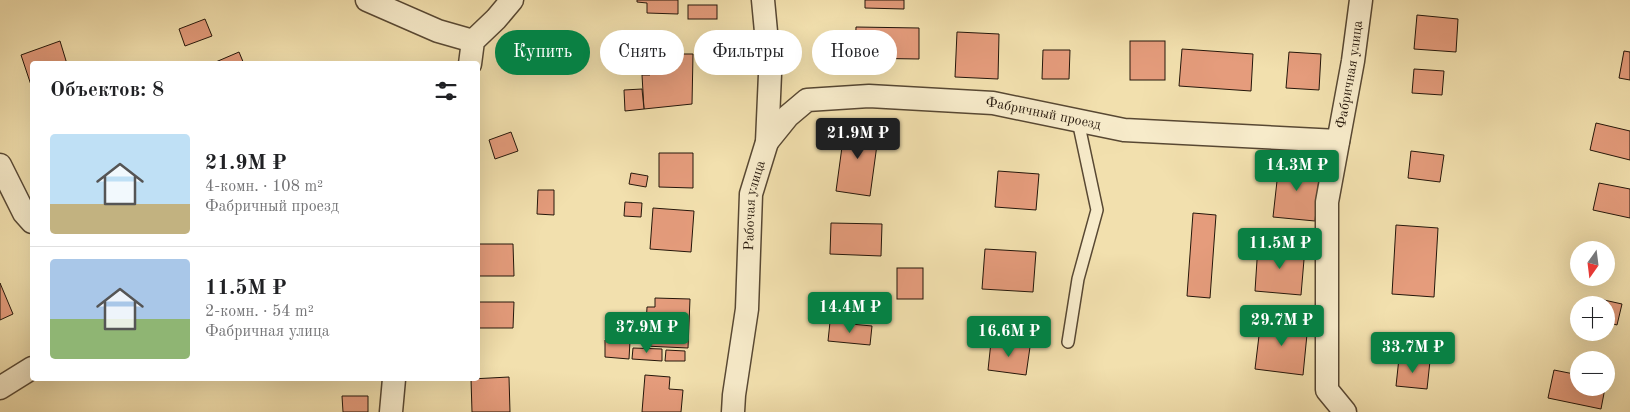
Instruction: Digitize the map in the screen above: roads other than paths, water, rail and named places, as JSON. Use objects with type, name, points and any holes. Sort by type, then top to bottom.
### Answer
[{"type":"street","points":[[368,0],[438,31],[473,41]]},
{"type":"street","points":[[470,61],[473,41],[496,19],[512,0]]},
{"type":"street","name":"Рабочая улица","points":[[733,412],[747,309],[751,194],[767,142],[770,74],[763,0]]},
{"type":"street","name":"Фабричная улица","points":[[1345,412],[1327,390],[1327,202],[1354,61],[1361,0]]},
{"type":"street","name":"Фабричный проезд","points":[[767,142],[788,116],[807,100],[869,96],[993,103],[1124,130],[1338,141]]},
{"type":"street","points":[[0,165],[24,213],[30,220]]},
{"type":"street","points":[[0,388],[30,369]]},
{"type":"street","points":[[391,412],[394,381]]},
{"type":"lane","points":[[1068,342],[1078,279],[1097,210],[1078,121]]}]
